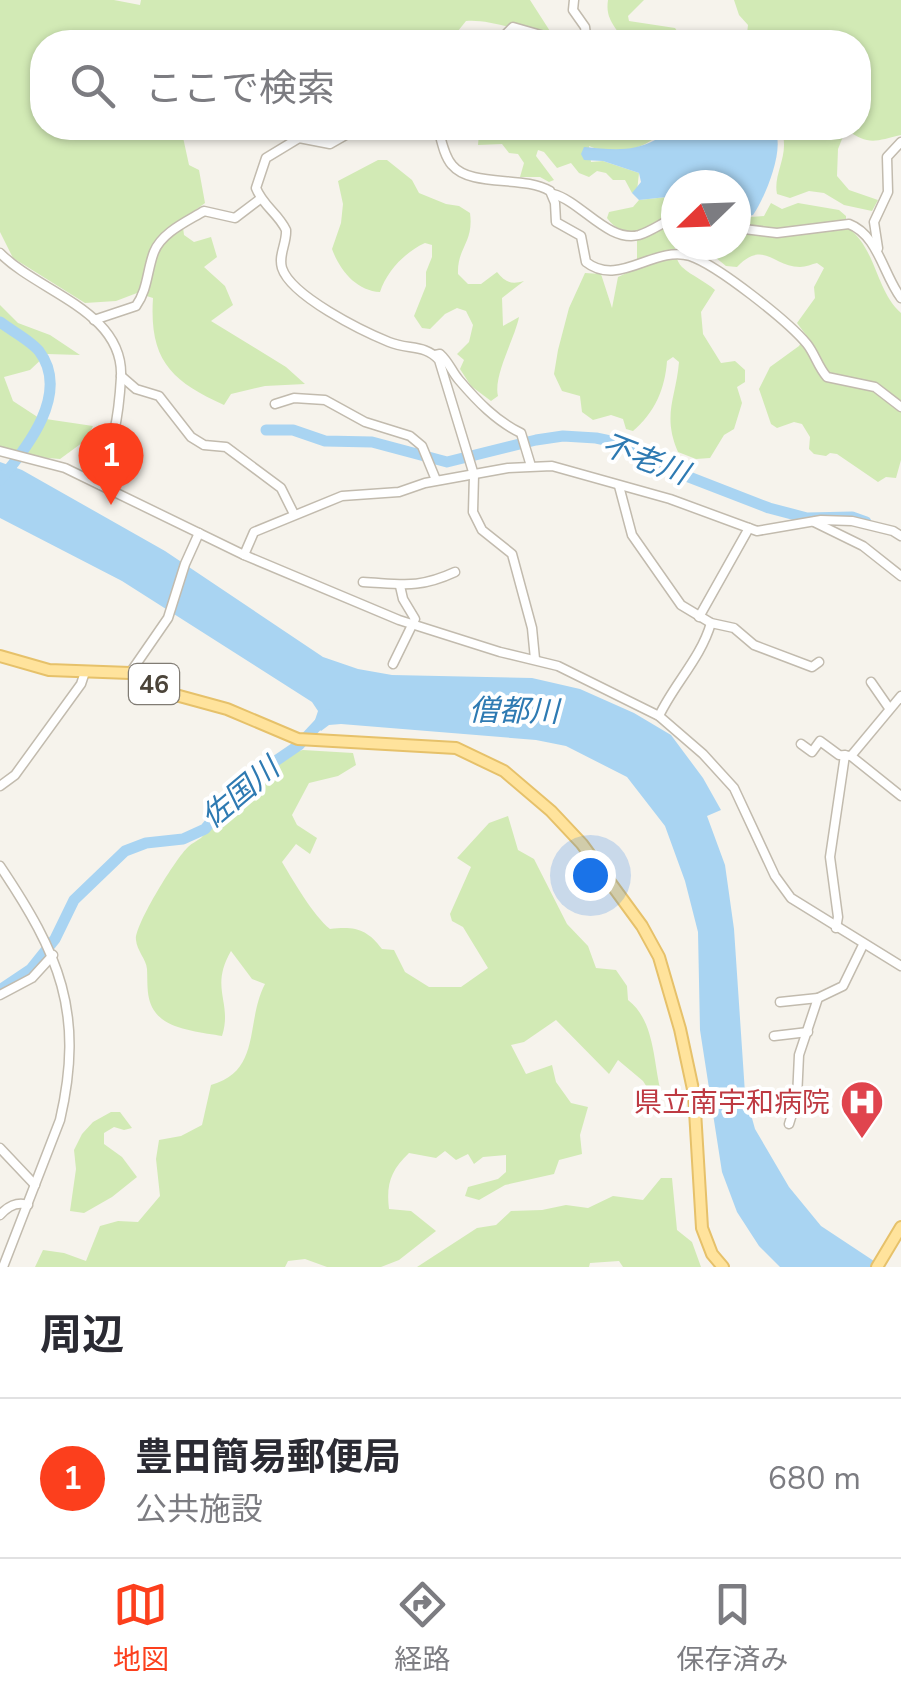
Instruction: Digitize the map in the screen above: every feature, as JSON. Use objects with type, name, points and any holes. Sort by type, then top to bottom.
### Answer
[{"type":"main road","name":"46","points":[[0,656],[38,669],[130,673],[172,694],[227,709],[284,735],[433,745],[472,753],[504,771],[582,844],[642,926],[659,958],[694,1094],[702,1228],[722,1267]]},
{"type":"main road","points":[[877,1267],[893,1247],[901,1227]]},
{"type":"street","points":[[574,0],[574,10],[586,30]]},
{"type":"street","points":[[296,140],[266,158],[256,188],[260,199],[277,214],[286,230],[281,265],[288,280],[300,291],[390,342],[422,348],[447,360],[461,382],[498,422],[520,433],[530,466]]},
{"type":"street","points":[[309,140],[330,144],[337,140]]},
{"type":"street","points":[[442,140],[448,160],[457,170],[496,180],[529,182],[574,204],[620,234],[638,235],[661,224]]},
{"type":"street","points":[[876,251],[874,222],[888,192],[887,157],[901,142]]},
{"type":"street","points":[[553,194],[556,222],[582,236],[585,258],[592,266],[609,271],[671,255],[690,256],[774,313],[810,346],[826,376],[875,388],[901,407]]},
{"type":"street","points":[[94,320],[136,306],[155,249],[183,224],[204,210],[234,218],[260,199]]},
{"type":"street","points":[[751,231],[764,233],[849,224],[868,236],[901,298]]},
{"type":"street","points":[[0,254],[23,274],[94,320],[116,349],[121,376],[114,432],[101,486]]},
{"type":"street","points":[[435,355],[474,475],[472,512],[482,530],[512,554],[532,628],[535,659]]},
{"type":"street","points":[[121,376],[136,390],[159,396],[198,442],[226,447],[281,488],[294,514]]},
{"type":"street","points":[[276,404],[294,398],[325,400],[365,422],[410,436],[422,446],[436,480]]},
{"type":"street","points":[[0,450],[65,468],[244,554],[414,626],[535,659],[592,681],[659,716],[703,754],[734,788],[783,889],[836,928],[901,966]]},
{"type":"street","points":[[244,554],[254,532],[342,496],[399,492],[436,480],[530,466],[552,466],[670,499],[757,531],[852,521],[901,536]]},
{"type":"street","points":[[620,486],[629,527],[642,553],[667,588],[699,618],[734,628],[754,645],[812,667],[818,662]]},
{"type":"street","points":[[814,522],[862,546],[901,576]]},
{"type":"street","points":[[699,618],[749,528]]},
{"type":"street","points":[[130,673],[169,614],[199,533]]},
{"type":"street","points":[[363,582],[400,586],[432,583],[455,572]]},
{"type":"street","points":[[393,664],[415,619],[403,600],[400,586]]},
{"type":"street","points":[[659,716],[712,623]]},
{"type":"street","points":[[0,786],[15,775],[81,684],[85,672]]},
{"type":"street","points":[[872,682],[889,708]]},
{"type":"street","points":[[836,928],[830,857],[848,756],[901,696]]},
{"type":"street","points":[[801,744],[812,752],[820,741],[848,756],[901,796]]},
{"type":"street","points":[[0,866],[37,921],[52,955],[68,1016],[68,1072],[60,1120],[3,1267]]},
{"type":"street","points":[[780,1002],[818,998],[843,986],[863,945]]},
{"type":"street","points":[[0,995],[32,978],[52,955]]},
{"type":"street","points":[[789,1124],[796,1098],[799,1055],[818,998]]},
{"type":"street","points":[[774,1036],[808,1032]]},
{"type":"street","points":[[0,1148],[36,1186]]},
{"type":"street","points":[[0,1215],[8,1207],[28,1205]]},
{"type":"green space","points":[[0,0],[114,0],[140,5],[141,0],[530,0],[549,30],[519,30],[466,21],[459,30],[30,30],[30,140],[184,140],[189,165],[199,170],[205,203],[182,220],[184,235],[194,242],[211,237],[217,257],[204,267],[225,286],[233,305],[211,321],[286,367],[305,384],[265,386],[231,394],[224,405],[190,387],[167,366],[155,338],[153,298],[137,293],[116,301],[85,303],[13,258],[0,232]]},
{"type":"green space","points":[[608,0],[644,0],[628,16],[629,21],[676,30],[617,30]]},
{"type":"green space","points":[[734,0],[901,0],[901,135],[868,140],[871,30],[747,30]]},
{"type":"green space","points":[[478,140],[652,140],[619,151],[589,146],[591,162],[603,161],[639,173],[637,191],[632,193],[625,180],[613,180],[597,171],[589,177],[571,163],[557,168],[538,150],[536,156],[554,180],[520,177],[524,163],[518,154],[509,153],[502,144],[478,145]]},
{"type":"green space","points":[[783,140],[842,140],[837,176],[849,190],[878,200],[872,211],[844,205],[824,193],[809,191],[790,198],[777,194]]},
{"type":"green space","points":[[378,160],[387,160],[412,180],[419,193],[470,213],[470,231],[458,274],[468,284],[481,284],[497,272],[509,282],[524,281],[502,298],[503,326],[519,317],[499,378],[498,396],[491,401],[471,386],[460,369],[464,360],[457,354],[469,342],[473,325],[466,311],[457,308],[445,314],[430,329],[422,328],[414,316],[426,286],[432,245],[425,243],[404,257],[380,292],[357,284],[335,257],[332,249],[343,204],[338,181]]},
{"type":"green space","points":[[661,198],[661,260],[678,260],[715,290],[701,312],[703,334],[721,363],[735,361],[745,370],[745,382],[737,387],[742,403],[734,429],[724,435],[710,458],[696,459],[678,452],[673,439],[670,417],[679,362],[673,357],[667,361],[658,399],[633,431],[626,429],[623,419],[611,415],[593,420],[582,412],[580,396],[562,391],[554,374],[569,308],[585,273],[601,274],[612,308],[618,277],[637,268],[637,233],[613,225],[607,218],[609,212],[633,207],[639,200]]},
{"type":"green space","points":[[771,203],[782,209],[798,203],[839,210],[846,216],[846,226],[864,246],[892,304],[901,313],[901,460],[896,478],[886,477],[878,482],[837,454],[814,454],[802,424],[794,422],[777,428],[771,424],[759,389],[770,367],[799,346],[806,335],[797,323],[815,298],[814,287],[824,268],[817,263],[791,266],[769,256],[751,256],[751,217],[764,216]]},
{"type":"green space","points":[[719,260],[745,260],[737,267]]},
{"type":"green space","points":[[0,305],[18,323],[50,335],[80,355],[47,354],[30,370],[4,377],[13,401],[39,418],[93,426],[86,440],[60,459],[0,454]]},
{"type":"green space","points":[[303,750],[353,753],[356,765],[338,776],[309,783],[292,815],[297,825],[317,838],[310,854],[296,844],[282,862],[304,898],[330,929],[360,930],[382,949],[394,950],[405,972],[429,987],[461,987],[488,968],[463,927],[452,921],[450,914],[471,867],[457,858],[489,823],[508,816],[518,850],[534,859],[567,924],[588,946],[596,968],[616,970],[627,986],[628,1000],[643,1019],[652,1042],[661,1092],[654,1098],[643,1081],[618,1060],[609,1074],[556,1020],[524,1042],[511,1045],[526,1074],[552,1065],[556,1082],[571,1103],[588,1107],[580,1135],[582,1154],[559,1160],[554,1174],[505,1185],[479,1200],[465,1196],[468,1187],[498,1179],[506,1172],[506,1155],[483,1157],[474,1164],[468,1154],[456,1160],[445,1151],[436,1158],[409,1153],[391,1178],[389,1209],[411,1211],[436,1231],[399,1260],[381,1267],[327,1267],[305,1259],[288,1261],[285,1267],[35,1267],[43,1250],[86,1261],[100,1226],[118,1221],[138,1222],[160,1196],[156,1159],[159,1140],[181,1136],[202,1125],[211,1085],[238,1069],[245,1057],[265,984],[252,979],[231,951],[222,976],[222,1036],[175,1026],[162,1019],[150,1002],[147,969],[137,944],[137,932],[157,892],[188,847],[201,838],[272,757]]},
{"type":"green space","points":[[111,1112],[120,1112],[132,1128],[114,1127],[104,1133],[104,1144],[122,1157],[137,1177],[84,1213],[70,1211],[76,1169],[74,1150],[93,1122]]},
{"type":"green space","points":[[661,1178],[672,1178],[677,1230],[692,1242],[701,1267],[623,1267],[619,1261],[590,1263],[589,1267],[417,1267],[477,1228],[496,1225],[511,1211],[566,1205],[588,1208],[613,1196],[643,1200]]},
{"type":"water","points":[[655,140],[777,140],[776,161],[768,186],[751,215],[751,170],[661,170],[661,198],[639,200],[632,193],[641,182],[639,173],[603,161],[584,160],[581,154],[584,147],[637,147]]},
{"type":"water","name":"僧都川","points":[[0,462],[22,470],[165,551],[323,657],[392,675],[532,678],[580,689],[671,735],[721,810],[707,816],[725,865],[734,929],[745,1093],[755,1129],[789,1187],[821,1226],[883,1267],[780,1267],[759,1246],[737,1212],[722,1172],[700,1030],[698,932],[665,826],[627,777],[566,746],[536,740],[341,724],[329,725],[321,731],[314,723],[318,711],[312,702],[122,581],[0,518]]},
{"type":"waterway","points":[[0,322],[39,351],[48,367],[50,384],[42,419],[0,480]]},
{"type":"waterway","name":"不老川","points":[[266,430],[293,430],[325,441],[372,442],[447,462],[536,440],[563,436],[596,438],[615,442],[676,472],[769,508],[807,518],[852,517],[866,522]]},
{"type":"waterway","name":"佐国川","points":[[0,990],[31,969],[55,939],[74,900],[125,851],[146,843],[183,839],[205,829],[242,784],[299,745],[327,715]]},
{"type":"place","name":"豊田簡易郵便局","points":[[111,505]]},
{"type":"place","name":"県立南宇和病院","points":[[862,1140]]}]
